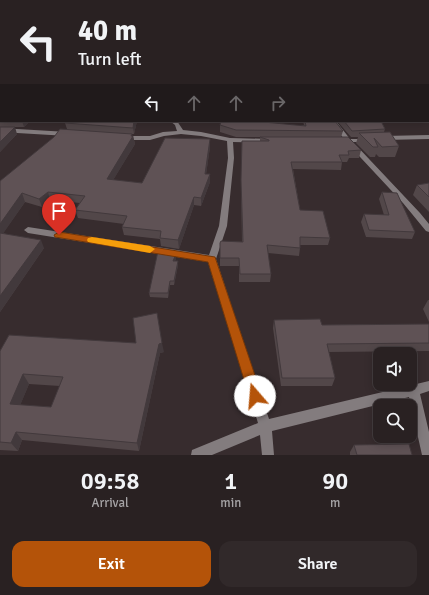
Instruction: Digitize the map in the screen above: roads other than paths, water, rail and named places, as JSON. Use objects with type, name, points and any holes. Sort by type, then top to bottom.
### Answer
[{"type":"street","points":[[174,122],[181,132]]},
{"type":"street","points":[[334,122],[347,141],[414,211],[429,229]]},
{"type":"street","points":[[0,130],[78,134]]},
{"type":"street","points":[[116,138],[150,138],[163,134],[181,132],[201,134],[230,140],[276,141]]},
{"type":"street","points":[[334,142],[429,137]]},
{"type":"street","points":[[230,140],[231,158],[223,226],[212,259],[265,426],[268,455]]},
{"type":"street","points":[[28,230],[212,259]]},
{"type":"street","points":[[417,389],[429,386]]},
{"type":"street","points":[[197,455],[265,426],[409,391]]},
{"type":"street","points":[[413,391],[428,455]]}]
